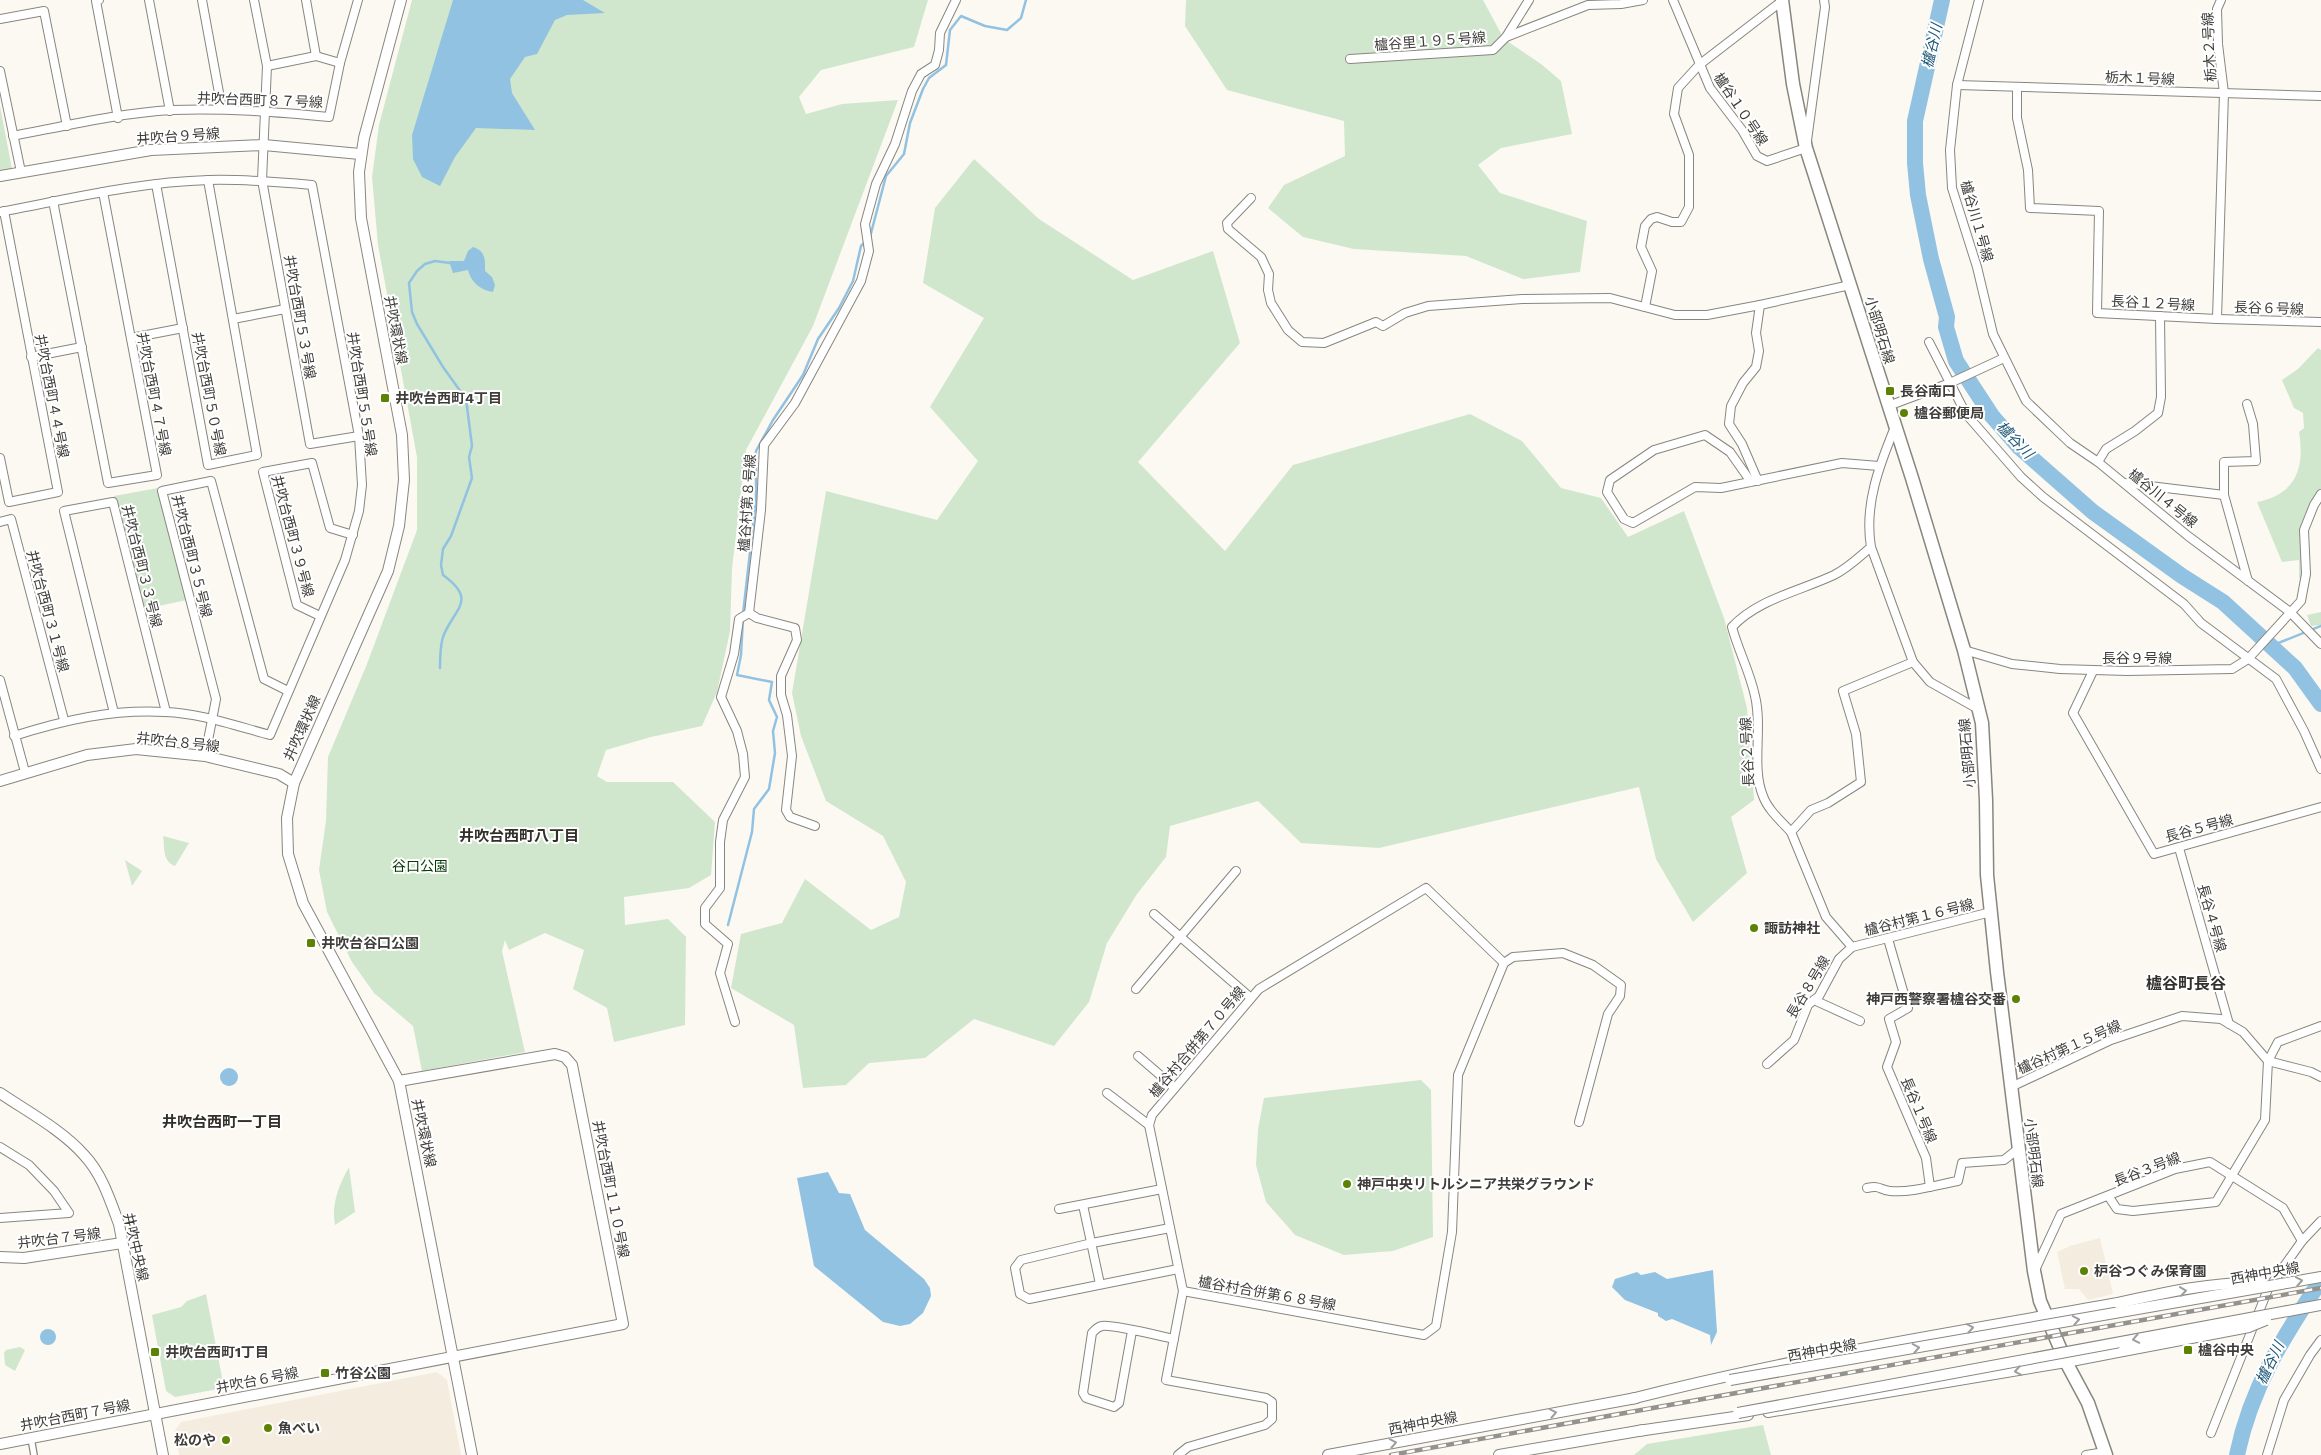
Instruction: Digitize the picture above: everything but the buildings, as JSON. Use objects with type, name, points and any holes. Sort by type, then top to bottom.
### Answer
[{"type":"main road","name":"小部明石線","points":[[1782,1],[1793,84],[1806,148],[1964,650],[1978,709],[1982,733],[1987,875],[2018,1149],[2034,1271],[2040,1301],[2066,1362],[2088,1403],[2106,1454]]},
{"type":"street","points":[[99,0],[96,1],[118,118]]},
{"type":"street","points":[[149,0],[170,110]]},
{"type":"street","points":[[202,0],[222,109]]},
{"type":"street","name":"井吹台西町５３号線","points":[[254,0],[267,66],[262,180],[310,444],[359,436]]},
{"type":"street","points":[[306,0],[316,56]]},
{"type":"street","name":"井吹台西町８７号線","points":[[13,136],[170,110],[266,110],[329,117],[340,63],[358,0]]},
{"type":"street","name":"井吹環状線","points":[[401,0],[360,154],[361,218],[402,436],[404,480],[399,526],[388,571],[294,782],[287,818],[288,854],[303,903],[399,1081],[472,1455]]},
{"type":"street","name":"櫨谷村第８号線","points":[[735,1022],[720,973],[728,944],[705,924],[705,908],[720,888],[720,842],[723,820],[745,777],[743,754],[737,731],[721,698],[734,654],[739,619],[745,615],[761,510],[764,445],[795,403],[861,281],[869,251],[865,224],[876,184],[895,144],[912,91],[921,74],[935,65],[940,50],[940,33],[956,0]]},
{"type":"street","points":[[1506,37],[1529,0]]},
{"type":"street","points":[[1506,37],[1588,5],[1622,4],[1643,0]]},
{"type":"street","name":"櫨谷１０号線","points":[[1673,0],[1698,65],[1710,88],[1742,130],[1757,156],[1767,161],[1806,148]]},
{"type":"street","points":[[1806,148],[1825,7],[1824,0]]},
{"type":"street","name":"櫨谷川１号線","points":[[1979,0],[1957,85],[1950,150],[1952,188],[1977,267],[1993,334],[2004,358]]},
{"type":"street","name":"栃木２号線","points":[[2222,0],[2217,9],[2218,44],[2224,93]]},
{"type":"street","points":[[1645,307],[1652,272],[1641,247],[1645,226],[1651,219],[1657,216],[1672,222],[1681,222],[1689,207],[1689,155],[1678,132],[1674,114],[1678,88],[1698,65],[1782,1]]},
{"type":"street","points":[[0,19],[44,10],[67,126]]},
{"type":"street","name":"櫨谷里１９５号線","points":[[1350,58],[1493,50],[1506,37]]},
{"type":"street","points":[[267,66],[316,56],[340,63]]},
{"type":"street","points":[[0,71],[20,172]]},
{"type":"street","name":"栃木１号線","points":[[1957,85],[2321,96]]},
{"type":"street","name":"長谷１２号線","points":[[2017,87],[2017,118],[2028,170],[2030,208],[2099,211],[2097,313],[2217,319]]},
{"type":"street","points":[[2217,319],[2224,93]]},
{"type":"street","name":"井吹台９号線","points":[[0,176],[151,150],[264,145],[360,154]]},
{"type":"street","name":"井吹台西町５５号線","points":[[2,212],[53,201],[156,184],[208,180],[262,180],[312,185],[359,436],[362,485],[360,510],[345,560],[270,735],[212,720],[166,712],[114,713],[64,720],[14,736]]},
{"type":"street","name":"井吹台西町５０号線","points":[[156,184],[208,465],[257,455],[208,180]]},
{"type":"street","name":"井吹台西町４７号線","points":[[53,201],[108,484],[157,475],[103,192]]},
{"type":"street","points":[[1251,198],[1227,223],[1228,229],[1262,257],[1269,274],[1268,290],[1271,303],[1288,330],[1302,342],[1324,342],[1376,322],[1383,326],[1405,313],[1428,306],[1522,299],[1610,298],[1675,315],[1707,315],[1850,285]]},
{"type":"street","name":"井吹台西町４４号線","points":[[0,458],[8,502],[58,492],[2,212]]},
{"type":"street","points":[[1755,482],[1742,444],[1729,424],[1731,406],[1743,383],[1756,367],[1759,351],[1756,333],[1760,305]]},
{"type":"street","points":[[233,319],[286,310]]},
{"type":"street","points":[[2098,462],[2106,449],[2158,414],[2161,397],[2160,316]]},
{"type":"street","name":"長谷６号線","points":[[2217,319],[2321,322]]},
{"type":"street","points":[[131,338],[183,328]]},
{"type":"street","points":[[1929,342],[1966,414],[2021,477],[2043,497],[2184,604],[2202,623],[2276,679],[2304,731],[2321,769]]},
{"type":"street","points":[[32,356],[82,347]]},
{"type":"street","points":[[1888,406],[1950,383],[2004,358]]},
{"type":"street","name":"櫨谷川４号線","points":[[2004,358],[2026,400],[2070,444],[2098,462],[2290,612],[2321,644]]},
{"type":"street","points":[[2247,404],[2253,424],[2256,461],[2224,462],[2224,494],[2248,581]]},
{"type":"street","points":[[1895,427],[1879,466],[1870,507],[1868,532],[1870,547],[1913,662],[1930,682],[1978,709]]},
{"type":"street","points":[[1755,482],[1730,452],[1705,435],[1654,450],[1610,480],[1607,492],[1624,519],[1633,522],[1695,487],[1721,488],[1755,482],[1842,463],[1879,466]]},
{"type":"street","name":"井吹台西町３９号線","points":[[320,616],[297,605],[263,472],[312,463],[330,528],[353,535]]},
{"type":"street","name":"井吹台西町３５号線","points":[[205,756],[216,699],[162,491],[211,481],[264,679],[288,691]]},
{"type":"street","points":[[2123,483],[2224,494]]},
{"type":"street","name":"長谷９号線","points":[[1964,650],[2012,664],[2060,670],[2232,669],[2248,659],[2302,601],[2306,574],[2304,530],[2314,505],[2321,494]]},
{"type":"street","name":"井吹台西町３３号線","points":[[114,713],[64,511],[113,502],[166,712]]},
{"type":"street","name":"井吹台西町３１号線","points":[[0,522],[10,519],[64,720]]},
{"type":"street","name":"長谷２号線","points":[[1791,832],[1772,812],[1762,796],[1758,772],[1759,716],[1755,694],[1732,627],[1742,616],[1782,596],[1835,574],[1853,563],[1870,547]]},
{"type":"street","points":[[745,615],[794,628],[797,640],[781,676],[781,695],[787,715],[792,756],[786,810],[790,817],[816,826]]},
{"type":"street","points":[[1852,947],[1826,917],[1791,832],[1812,810],[1828,803],[1861,782],[1856,734],[1843,691],[1913,662]]},
{"type":"street","name":"長谷５号線","points":[[2093,671],[2073,713],[2154,854],[2321,807]]},
{"type":"street","points":[[0,680],[25,772]]},
{"type":"street","name":"井吹台８号線","points":[[0,781],[87,755],[136,749],[205,756],[279,774],[294,782]]},
{"type":"street","name":"長谷４号線","points":[[2179,848],[2229,1024]]},
{"type":"street","points":[[1136,989],[1236,871]]},
{"type":"street","name":"櫨谷村合併第７０号線","points":[[1149,1126],[1152,1115],[1258,989],[1426,888],[1504,963]]},
{"type":"street","name":"櫨谷村第１６号線","points":[[1852,947],[1991,912]]},
{"type":"street","points":[[1154,914],[1251,998]]},
{"type":"street","name":"長谷１号線","points":[[1888,938],[1908,1008],[1889,1019],[1896,1042],[1887,1067],[1926,1158],[1930,1187]]},
{"type":"street","name":"長谷８号線","points":[[1767,1064],[1794,1040],[1797,1028],[1808,1005],[1818,996],[1839,959],[1852,947]]},
{"type":"street","points":[[1504,963],[1513,957],[1563,953],[1593,965],[1621,985],[1620,996],[1608,1014],[1579,1122]]},
{"type":"street","name":"櫨谷村合併第６８号線","points":[[1178,1455],[1188,1447],[1265,1425],[1272,1419],[1274,1411],[1272,1402],[1266,1398],[1166,1380],[1183,1291],[1424,1335],[1436,1326],[1452,1232],[1458,1075],[1504,963]]},
{"type":"street","points":[[1814,1000],[1860,1022]]},
{"type":"street","name":"櫨谷村第１５号線","points":[[2011,1087],[2111,1040],[2182,1016],[2221,1019],[2243,1032],[2268,1061]]},
{"type":"street","points":[[2109,1197],[2117,1209],[2133,1211],[2216,1202],[2265,1120],[2268,1061],[2278,1042],[2321,1026]]},
{"type":"street","name":"井吹台西町１１０号線","points":[[399,1081],[555,1054],[565,1057],[572,1065],[585,1125],[623,1324],[453,1357]]},
{"type":"street","points":[[1138,1056],[1174,1088]]},
{"type":"street","points":[[2268,1061],[2311,1072],[2321,1077]]},
{"type":"street","points":[[1107,1093],[1149,1126],[1183,1291]]},
{"type":"street","name":"井吹中央線","points":[[0,1094],[50,1126],[84,1154],[106,1190],[118,1224],[163,1455]]},
{"type":"street","points":[[0,1147],[29,1165],[54,1191],[70,1213],[0,1218]]},
{"type":"street","points":[[1867,1188],[1878,1186],[1888,1191],[1930,1187],[1958,1180],[1962,1163],[2004,1160],[2018,1149]]},
{"type":"street","name":"長谷３号線","points":[[2034,1271],[2062,1214],[2109,1197],[2175,1169],[2210,1162],[2283,1208],[2302,1241]]},
{"type":"street","points":[[1059,1209],[1162,1189]]},
{"type":"street","points":[[1083,1205],[1100,1284]]},
{"type":"street","points":[[2211,1433],[2268,1290],[2302,1241],[2321,1221]]},
{"type":"street","points":[[1170,1228],[1092,1243],[1021,1260],[1015,1268],[1020,1294],[1029,1298],[1178,1269]]},
{"type":"street","name":"井吹台７号線","points":[[0,1257],[24,1258],[122,1243]]},
{"type":"street","name":"西神中央線","points":[[1328,1455],[1730,1380],[2321,1276]]},
{"type":"street","points":[[1631,1398],[1827,1356],[2155,1294],[2244,1282],[2281,1284]]},
{"type":"street","points":[[1499,1455],[1738,1413],[2321,1305]]},
{"type":"street","points":[[1638,1431],[1847,1400],[2066,1362],[2249,1327],[2288,1311]]},
{"type":"street","points":[[1132,1331],[1119,1403],[1114,1407],[1086,1398],[1083,1393],[1092,1333],[1103,1325],[1174,1338]]},
{"type":"street","points":[[2267,1455],[2284,1400],[2310,1354],[2321,1340]]},
{"type":"street","name":"井吹台６号線","points":[[155,1414],[453,1357]]},
{"type":"street","name":"井吹台西町７号線","points":[[0,1444],[155,1414]]},
{"type":"street","points":[[31,1438],[34,1455]]},
{"type":"street","points":[[2086,1455],[2106,1454]]},
{"type":"shaded area","name":"枦谷つぐみ保育園","points":[[2100,1238],[2113,1294],[2088,1300],[2079,1289],[2065,1289],[2057,1252],[2070,1246]]},
{"type":"shaded area","points":[[437,1372],[447,1380],[461,1455],[179,1455],[175,1430],[181,1422]]},
{"type":"green space","name":"谷口公園","points":[[412,0],[928,0],[914,47],[821,70],[799,97],[806,114],[842,104],[898,100],[813,326],[746,450],[732,569],[730,631],[717,692],[702,726],[651,737],[606,750],[597,776],[607,782],[673,782],[715,822],[711,875],[689,888],[624,897],[625,925],[668,919],[686,937],[685,1025],[614,1042],[607,1008],[573,989],[584,950],[545,933],[509,950],[505,940],[502,951],[525,1052],[422,1071],[413,1026],[374,993],[352,962],[327,912],[319,870],[326,821],[328,757],[367,664],[417,530],[417,457],[378,245],[372,177],[379,125]]},
{"type":"green space","points":[[1186,0],[1483,0],[1504,39],[1541,64],[1561,81],[1572,134],[1501,148],[1478,165],[1500,193],[1587,221],[1580,272],[1523,279],[1466,256],[1354,249],[1303,237],[1268,208],[1284,185],[1345,156],[1344,121],[1227,90],[1185,26]]},
{"type":"green space","points":[[0,106],[12,169],[0,171]]},
{"type":"green space","points":[[974,159],[1039,219],[1133,280],[1213,251],[1240,343],[1138,462],[1225,551],[1293,465],[1470,414],[1522,441],[1561,488],[1601,498],[1628,537],[1684,511],[1724,618],[1747,708],[1754,800],[1731,817],[1747,873],[1693,922],[1656,859],[1639,787],[1379,848],[1301,843],[1258,801],[1170,826],[1166,857],[1137,894],[1107,943],[1089,1002],[1054,1046],[974,1019],[925,1058],[869,1063],[846,1085],[803,1088],[794,1025],[731,988],[741,934],[782,923],[805,879],[871,930],[899,917],[906,882],[883,836],[826,801],[801,736],[792,693],[826,491],[937,520],[978,461],[930,407],[984,318],[923,283],[935,208]]},
{"type":"green space","points":[[2318,348],[2321,350],[2321,491],[2312,501],[2303,521],[2303,576],[2299,578],[2299,560],[2282,562],[2257,502],[2281,493],[2295,478],[2299,468],[2301,445],[2299,432],[2304,428],[2303,413],[2294,408],[2282,380],[2298,369]]},
{"type":"green space","points":[[158,488],[187,600],[144,609],[114,496]]},
{"type":"green space","points":[[2321,612],[2321,625],[2311,626],[2307,615]]},
{"type":"green space","points":[[163,836],[189,843],[175,866],[166,857]]},
{"type":"green space","points":[[125,860],[142,871],[132,886]]},
{"type":"green space","name":"神戸中央リトルシニア共栄グラウンド","points":[[1421,1080],[1431,1090],[1433,1237],[1393,1251],[1344,1255],[1295,1235],[1266,1202],[1256,1165],[1258,1129],[1264,1098]]},
{"type":"green space","points":[[349,1167],[355,1212],[335,1225],[335,1202]]},
{"type":"green space","points":[[206,1294],[224,1388],[175,1397],[166,1391],[152,1315],[181,1307],[187,1301]]},
{"type":"green space","points":[[20,1347],[25,1350],[15,1371],[5,1365],[4,1353],[6,1350]]},
{"type":"green space","points":[[1763,1425],[1771,1455],[1634,1455],[1647,1444]]},
{"type":"water","points":[[453,0],[583,0],[605,13],[567,15],[555,20],[537,54],[525,57],[510,79],[512,93],[535,130],[476,128],[455,157],[440,186],[422,177],[413,159],[412,135]]},
{"type":"water","points":[[473,247],[483,253],[485,271],[492,277],[495,285],[493,292],[477,285],[471,278],[468,270],[453,273],[449,261],[464,261],[468,251]]},
{"type":"water","points":[[229,1068],[235,1071],[238,1077],[235,1083],[229,1086],[223,1083],[220,1077],[223,1071]]},
{"type":"water","points":[[828,1172],[839,1193],[850,1194],[865,1230],[924,1279],[930,1288],[931,1296],[923,1313],[910,1324],[900,1326],[883,1322],[814,1266],[797,1178]]},
{"type":"water","points":[[1713,1270],[1717,1332],[1711,1345],[1710,1335],[1672,1319],[1666,1321],[1658,1316],[1658,1313],[1625,1300],[1612,1287],[1615,1279],[1637,1272],[1641,1275],[1655,1272],[1667,1279]]},
{"type":"water","points":[[48,1329],[56,1337],[48,1345],[40,1337]]},
{"type":"waterway","points":[[870,237],[886,176],[904,154],[910,123],[923,89],[929,78],[946,65],[950,30],[961,16],[985,26],[1007,30],[1021,18],[1026,0]]},
{"type":"waterway","name":"櫨谷川","points":[[1942,0],[1915,121],[1915,163],[1918,195],[1931,259],[1947,317],[1946,327],[1956,361],[1992,416],[2019,447],[2093,512],[2182,576],[2223,602],[2295,668],[2321,704]]},
{"type":"waterway","points":[[743,614],[756,499],[756,451],[773,420],[803,375],[818,339],[839,308],[853,281],[861,246],[866,241]]},
{"type":"waterway","points":[[440,668],[443,637],[457,612],[461,599],[460,592],[443,575],[441,565],[443,549],[451,536],[472,478],[469,457],[472,446],[466,399],[443,367],[417,324],[412,312],[409,283],[417,271],[425,264],[435,261],[450,263]]},
{"type":"waterway","points":[[728,925],[752,832],[754,809],[769,789],[775,753],[773,731],[777,717],[769,700],[772,682],[737,675],[741,655],[743,619]]},
{"type":"waterway","points":[[2271,646],[2321,626]]},
{"type":"waterway","name":"櫨谷川","points":[[2237,1455],[2251,1407],[2270,1363],[2294,1321],[2321,1280]]},
{"type":"railway","points":[[1391,1455],[2321,1288]]},
{"type":"place","name":"長谷南口","points":[[1890,391]]},
{"type":"place","name":"井吹台西町4丁目","points":[[385,398]]},
{"type":"place","name":"櫨谷郵便局","points":[[1904,413]]},
{"type":"place","name":"諏訪神社","points":[[1754,928]]},
{"type":"place","name":"井吹台谷口公園","points":[[311,943]]},
{"type":"place","name":"神戸西警察署櫨谷交番","points":[[2016,999]]},
{"type":"place","name":"神戸中央リトルシニア共栄グラウンド","points":[[1347,1184]]},
{"type":"place","name":"枦谷つぐみ保育園","points":[[2084,1271]]},
{"type":"place","name":"櫨谷中央","points":[[2188,1350]]},
{"type":"place","name":"井吹台西町1丁目","points":[[155,1352]]},
{"type":"place","name":"竹谷公園","points":[[325,1373]]},
{"type":"place","name":"魚べい","points":[[268,1428]]},
{"type":"place","name":"松のや","points":[[226,1440]]},
{"type":"district","name":"井吹台西町八丁目","points":[[519,836]]},
{"type":"district","name":"櫨谷町長谷","points":[[2186,983]]},
{"type":"district","name":"井吹台西町一丁目","points":[[222,1122]]}]
